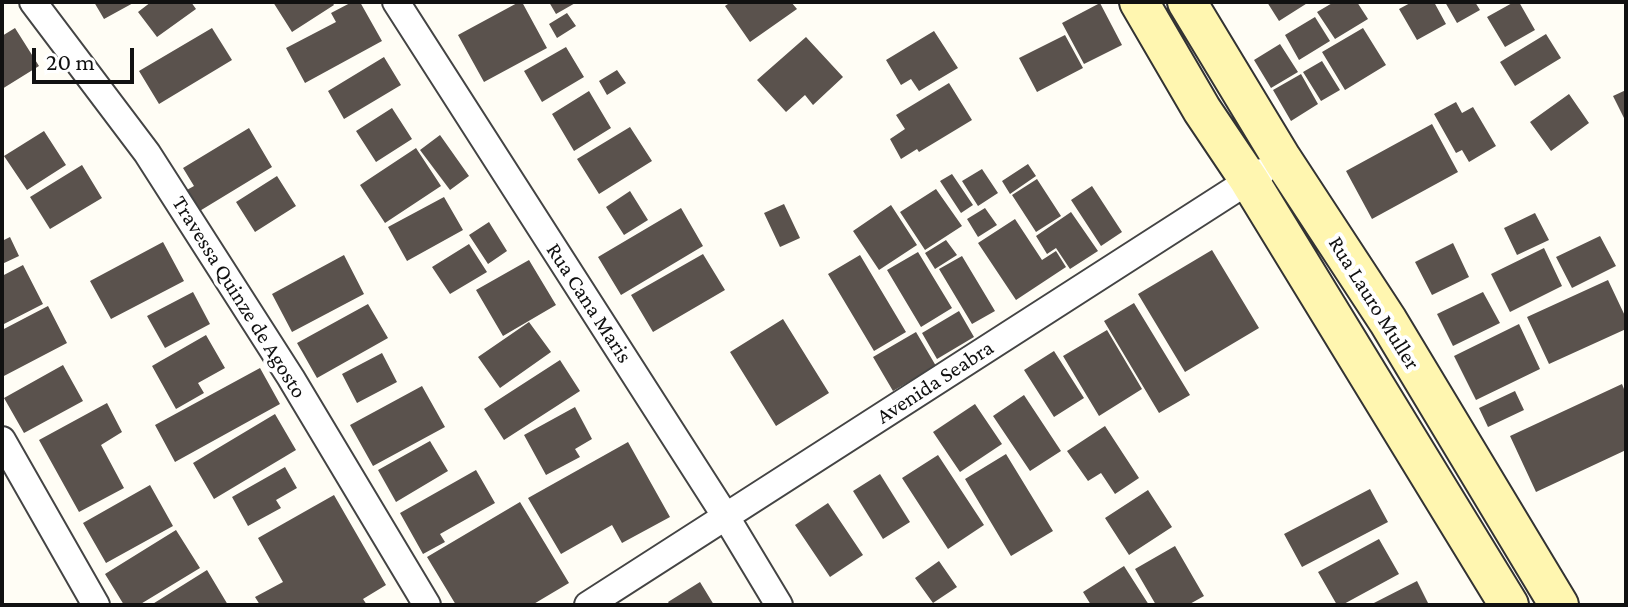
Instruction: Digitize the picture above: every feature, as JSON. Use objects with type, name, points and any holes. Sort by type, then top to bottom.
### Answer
[{"type":"street","name":"Travessa Quinze de Agosto","points":[[33,2],[147,153],[291,378],[427,605]]},
{"type":"street","name":"Rua Cana Maris","points":[[396,2],[726,517],[779,605]]},
{"type":"street","name":"Rua Lauro Muller","points":[[1139,2],[1202,110],[1249,180],[1509,605]]},
{"type":"street","name":"Rua Lauro Muller","points":[[1187,2],[1282,159],[1388,321],[1559,605]]},
{"type":"street","name":"Avenida Seabra","points":[[588,605],[1282,159]]},
{"type":"street","points":[[2,440],[96,605]]},
{"type":"building","points":[[94,2],[135,2],[104,19]]},
{"type":"building","points":[[151,2],[191,2],[196,9],[157,37],[138,12]]},
{"type":"building","points":[[273,2],[332,2],[334,5],[292,32]]},
{"type":"building","points":[[352,2],[360,2],[382,41],[305,83],[286,48],[336,22],[331,13]]},
{"type":"building","points":[[522,2],[547,48],[484,82],[458,35]]},
{"type":"building","points":[[549,2],[577,2],[556,14]]},
{"type":"building","points":[[731,2],[791,2],[797,9],[750,42],[725,6]]},
{"type":"building","points":[[1267,2],[1309,2],[1279,21]]},
{"type":"building","points":[[1334,2],[1357,2],[1368,19],[1335,39],[1317,12]]},
{"type":"building","points":[[1412,2],[1434,2],[1446,24],[1417,40],[1399,9]]},
{"type":"building","points":[[1445,2],[1475,2],[1480,10],[1457,23]]},
{"type":"building","points":[[1519,2],[1535,30],[1505,47],[1487,17]]},
{"type":"building","points":[[1100,3],[1122,45],[1084,64],[1062,23]]},
{"type":"building","points":[[567,13],[576,26],[557,38],[549,24]]},
{"type":"building","points":[[1315,17],[1330,41],[1299,60],[1285,35]]},
{"type":"building","points":[[15,28],[39,66],[2,89],[2,36]]},
{"type":"building","points":[[212,28],[232,60],[159,104],[139,71]]},
{"type":"building","points":[[1363,28],[1386,65],[1345,90],[1322,52]]},
{"type":"building","points":[[934,31],[958,68],[919,91],[911,79],[901,85],[886,60]]},
{"type":"building","points":[[1546,34],[1561,58],[1515,86],[1500,62]]},
{"type":"building","points":[[1065,35],[1083,68],[1037,92],[1019,58]]},
{"type":"building","points":[[806,37],[843,77],[813,105],[805,95],[786,112],[757,80]]},
{"type":"building","points":[[1280,44],[1298,72],[1271,88],[1254,60]]},
{"type":"building","points":[[566,47],[584,77],[542,102],[524,71]]},
{"type":"building","points":[[384,57],[401,85],[344,119],[328,91]]},
{"type":"building","points":[[1322,61],[1340,90],[1321,101],[1303,72]]},
{"type":"building","points":[[617,70],[626,83],[607,95],[599,81]]},
{"type":"building","points":[[1301,74],[1318,104],[1291,121],[1273,90]]},
{"type":"building","points":[[949,83],[972,120],[919,152],[917,149],[901,159],[890,139],[905,129],[896,115]]},
{"type":"building","points":[[1626,90],[1626,122],[1613,96]]},
{"type":"building","points":[[589,91],[611,128],[574,151],[552,114]]},
{"type":"building","points":[[1569,94],[1589,123],[1551,151],[1530,122]]},
{"type":"building","points":[[1456,102],[1462,113],[1473,107],[1496,146],[1469,162],[1462,150],[1456,153],[1434,114]]},
{"type":"building","points":[[392,108],[412,139],[376,162],[356,131]]},
{"type":"building","points":[[1432,124],[1458,172],[1372,219],[1346,171]]},
{"type":"building","points":[[630,127],[652,161],[599,194],[577,159]]},
{"type":"building","points":[[249,128],[272,167],[198,212],[185,191],[194,186],[183,168]]},
{"type":"building","points":[[44,131],[66,165],[27,190],[4,156]]},
{"type":"building","points":[[440,135],[469,176],[450,190],[420,150]]},
{"type":"building","points":[[416,148],[441,186],[385,223],[360,185]]},
{"type":"building","points":[[1028,164],[1036,176],[1010,194],[1002,181]]},
{"type":"building","points":[[82,165],[102,198],[50,229],[30,197]]},
{"type":"building","points":[[982,169],[998,193],[978,206],[962,181]]},
{"type":"building","points":[[952,174],[973,205],[961,213],[940,181]]},
{"type":"building","points":[[277,176],[296,206],[255,232],[236,202]]},
{"type":"building","points":[[1037,179],[1061,216],[1036,232],[1012,195]]},
{"type":"building","points":[[1092,186],[1122,232],[1101,246],[1071,200]]},
{"type":"building","points":[[936,189],[962,226],[925,250],[900,212]]},
{"type":"building","points":[[630,191],[648,220],[624,235],[606,207]]},
{"type":"building","points":[[444,197],[463,230],[407,261],[388,227]]},
{"type":"building","points":[[784,204],[800,238],[780,247],[764,213]]},
{"type":"building","points":[[891,205],[917,245],[879,270],[853,231]]},
{"type":"building","points":[[681,208],[703,246],[621,295],[598,257]]},
{"type":"building","points":[[985,208],[997,225],[978,237],[967,219]]},
{"type":"building","points":[[1071,212],[1098,251],[1070,269],[1056,248],[1047,254],[1036,236]]},
{"type":"building","points":[[1535,213],[1549,240],[1517,255],[1504,228]]},
{"type":"building","points":[[1015,219],[1042,260],[1056,251],[1066,267],[1016,300],[978,243]]},
{"type":"building","points":[[489,222],[507,251],[488,264],[469,235]]},
{"type":"building","points":[[1600,236],[1616,266],[1572,288],[1556,257]]},
{"type":"building","points":[[10,237],[19,256],[2,264],[2,241]]},
{"type":"building","points":[[946,240],[957,255],[935,269],[925,253]]},
{"type":"building","points":[[163,242],[184,281],[111,319],[90,281]]},
{"type":"building","points":[[1453,243],[1469,277],[1432,295],[1415,262]]},
{"type":"building","points":[[469,244],[487,272],[450,294],[432,267]]},
{"type":"building","points":[[1544,248],[1562,286],[1510,312],[1491,274]]},
{"type":"building","points":[[1212,250],[1259,328],[1185,372],[1138,294]]},
{"type":"building","points":[[918,252],[952,308],[921,327],[887,270]]},
{"type":"building","points":[[703,254],[725,290],[653,332],[631,295]]},
{"type":"building","points":[[344,255],[364,294],[292,332],[272,294]]},
{"type":"building","points":[[860,255],[906,332],[874,351],[828,274]]},
{"type":"building","points":[[962,256],[995,311],[972,324],[939,269]]},
{"type":"building","points":[[529,260],[556,305],[503,336],[476,290]]},
{"type":"building","points":[[23,265],[43,304],[2,325],[2,276]]},
{"type":"building","points":[[1608,280],[1626,318],[1626,329],[1549,364],[1527,317]]},
{"type":"building","points":[[193,292],[210,324],[165,348],[147,316]]},
{"type":"building","points":[[1483,292],[1500,323],[1453,346],[1437,314]]},
{"type":"building","points":[[1134,303],[1190,395],[1159,413],[1104,321]]},
{"type":"building","points":[[368,304],[388,338],[317,378],[297,343]]},
{"type":"building","points":[[48,306],[67,343],[2,377],[2,330]]},
{"type":"building","points":[[959,311],[974,337],[937,359],[922,333]]},
{"type":"building","points":[[783,319],[829,393],[776,426],[730,352]]},
{"type":"building","points":[[529,322],[551,352],[500,388],[478,357]]},
{"type":"building","points":[[1519,324],[1540,369],[1476,400],[1454,356]]},
{"type":"building","points":[[1107,330],[1142,389],[1099,416],[1063,356]]},
{"type":"building","points":[[916,332],[936,366],[893,391],[873,357]]},
{"type":"building","points":[[206,335],[225,368],[198,383],[204,393],[176,409],[152,366]]},
{"type":"building","points":[[1054,351],[1084,398],[1054,417],[1024,370]]},
{"type":"building","points":[[382,353],[397,382],[357,403],[342,374]]},
{"type":"building","points":[[560,360],[580,391],[504,440],[484,409]]},
{"type":"building","points":[[63,365],[83,401],[24,433],[4,398]]},
{"type":"building","points":[[260,368],[280,404],[175,462],[155,425]]},
{"type":"building","points":[[1622,384],[1626,394],[1626,450],[1536,492],[1510,436]]},
{"type":"building","points":[[422,386],[445,427],[373,466],[350,425]]},
{"type":"building","points":[[1515,391],[1524,410],[1488,427],[1479,408]]},
{"type":"building","points":[[1024,395],[1061,451],[1030,471],[993,416]]},
{"type":"building","points":[[107,403],[122,432],[101,445],[124,488],[79,512],[39,440]]},
{"type":"building","points":[[975,404],[1002,444],[960,472],[933,432]]},
{"type":"building","points":[[575,407],[592,439],[575,449],[580,457],[546,475],[524,435]]},
{"type":"building","points":[[275,414],[296,450],[214,499],[193,463]]},
{"type":"building","points":[[1105,426],[1139,478],[1115,494],[1101,473],[1088,481],[1067,451]]},
{"type":"building","points":[[430,441],[448,471],[396,502],[378,470]]},
{"type":"building","points":[[628,442],[670,517],[622,543],[612,525],[561,554],[528,498]]},
{"type":"building","points":[[1006,454],[1053,531],[1011,556],[965,479]]},
{"type":"building","points":[[938,455],[984,525],[948,549],[902,478]]},
{"type":"building","points":[[285,467],[297,488],[276,500],[281,508],[248,526],[232,497]]},
{"type":"building","points":[[476,470],[495,503],[440,534],[445,542],[423,554],[400,513]]},
{"type":"building","points":[[880,474],[910,522],[883,539],[853,491]]},
{"type":"building","points":[[150,485],[173,526],[106,563],[83,523]]},
{"type":"building","points":[[1370,489],[1388,522],[1302,567],[1284,534]]},
{"type":"building","points":[[1148,490],[1172,527],[1129,555],[1105,518]]},
{"type":"building","points":[[334,495],[386,585],[363,599],[367,605],[260,605],[255,597],[283,582],[258,538]]},
{"type":"building","points":[[520,502],[569,583],[532,605],[456,605],[427,557]]},
{"type":"building","points":[[828,503],[863,555],[830,577],[795,525]]},
{"type":"building","points":[[176,530],[200,568],[139,605],[124,605],[105,574]]},
{"type":"building","points":[[1379,539],[1399,574],[1337,605],[1318,572]]},
{"type":"building","points":[[1175,546],[1204,596],[1188,605],[1156,605],[1135,569]]},
{"type":"building","points":[[939,561],[957,587],[933,603],[915,578]]},
{"type":"building","points":[[1124,566],[1149,605],[1091,605],[1083,592]]},
{"type":"building","points":[[207,570],[228,605],[151,605]]},
{"type":"building","points":[[1417,581],[1429,605],[1370,605]]},
{"type":"building","points":[[700,582],[714,605],[670,605],[668,602]]}]
